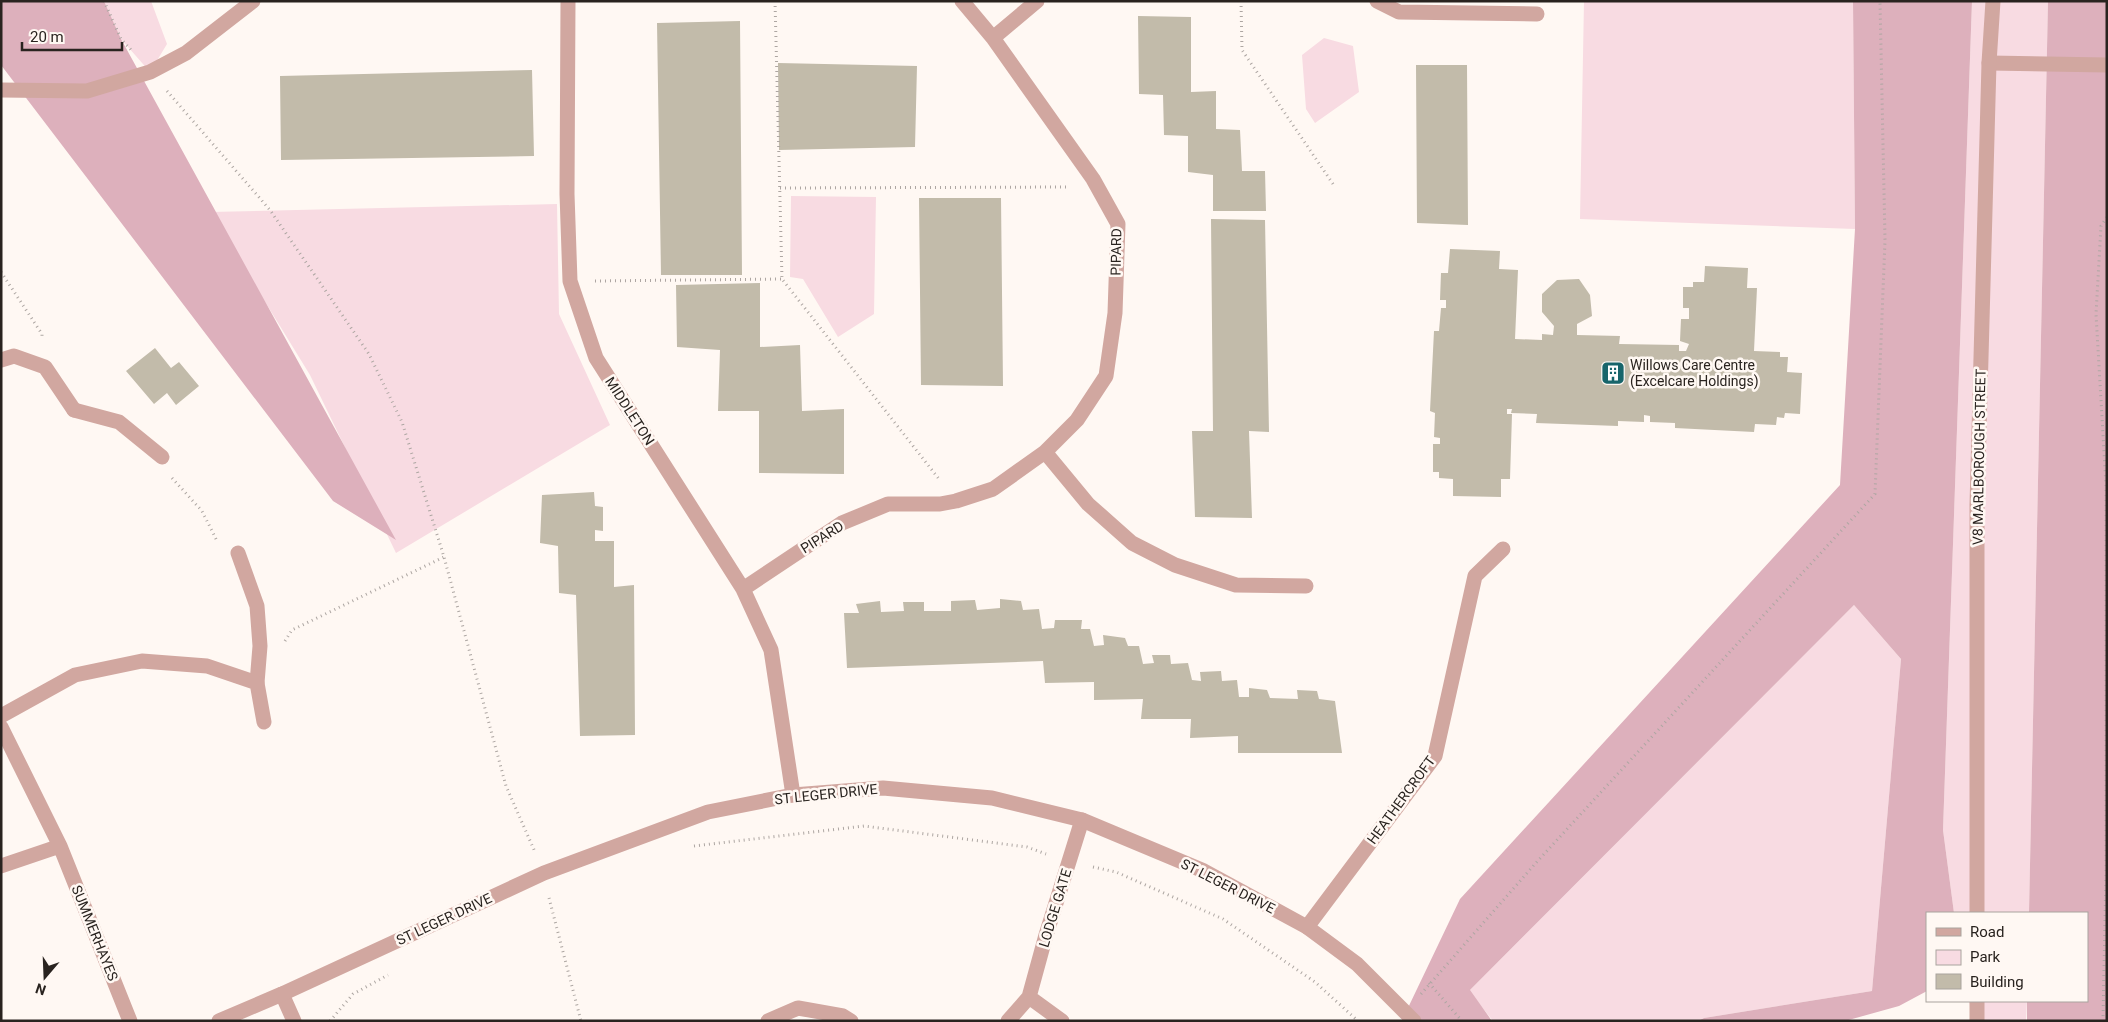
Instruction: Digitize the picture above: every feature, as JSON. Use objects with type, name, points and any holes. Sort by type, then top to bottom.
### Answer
[{"type":"street","points":[[1,90],[87,91],[150,72],[186,53],[253,1]]},
{"type":"street","name":"MIDDLETON","points":[[568,1],[567,194],[570,282],[596,358],[743,589],[770,650],[793,795]]},
{"type":"street","name":"PIPARD","points":[[743,589],[842,523],[888,504],[940,504],[993,489],[1045,452],[1078,420],[1106,376],[1115,313],[1118,224],[1098,187],[993,38],[962,1]]},
{"type":"street","points":[[993,38],[1037,1]]},
{"type":"street","points":[[1377,1],[1399,12],[1537,14]]},
{"type":"street","name":"V8 MARLBOROUGH STREET","points":[[1977,912],[1977,505],[1989,63],[1993,1]]},
{"type":"street","points":[[1989,63],[2107,65]]},
{"type":"street","points":[[1,360],[14,356],[45,367],[74,410],[120,422],[162,457]]},
{"type":"street","points":[[1045,452],[1088,504],[1132,544],[1175,565],[1236,585],[1306,586]]},
{"type":"street","name":"HEATHERCROFT","points":[[1307,927],[1435,756],[1475,576],[1503,549]]},
{"type":"street","points":[[238,553],[257,606],[260,646],[257,683],[264,722]]},
{"type":"street","points":[[1,716],[75,674],[142,661],[207,666],[257,683]]},
{"type":"street","name":"SUMMERHAYES","points":[[1,727],[60,846],[130,1021]]},
{"type":"street","name":"ST LEGER DRIVE","points":[[220,1021],[544,873],[708,812],[793,795],[883,788],[992,798],[1082,820],[1204,870],[1307,927],[1357,964],[1407,1018]]},
{"type":"street","name":"LODGE GATE","points":[[1008,1021],[1029,997],[1082,820]]},
{"type":"street","points":[[1,866],[60,846]]},
{"type":"street","points":[[282,994],[294,1021]]},
{"type":"street","points":[[1029,997],[1062,1021]]},
{"type":"street","points":[[1977,1002],[1977,1021]]},
{"type":"street","points":[[768,1021],[798,1008],[844,1016],[851,1021]]},
{"type":"path","points":[[104,1],[121,39],[270,210],[369,354],[402,422],[444,557],[506,786],[544,873],[548,897],[581,1021]]},
{"type":"path","points":[[776,1],[782,279],[956,501]]},
{"type":"path","points":[[1241,1],[1242,50],[1333,184]]},
{"type":"path","points":[[1407,1018],[1429,983],[1534,865],[1875,494],[1885,240],[1880,1]]},
{"type":"path","points":[[780,188],[1098,187]]},
{"type":"path","points":[[2103,1021],[2106,851],[2106,486],[2096,314],[2100,226],[2107,217]]},
{"type":"path","points":[[1,272],[42,334],[45,367]]},
{"type":"path","points":[[570,282],[782,279]]},
{"type":"path","points":[[162,457],[166,471],[202,511],[225,556],[238,553]]},
{"type":"path","points":[[282,645],[292,630],[444,557]]},
{"type":"path","points":[[693,846],[864,826],[1027,847],[1069,862],[1116,872],[1223,919],[1315,982],[1358,1021]]},
{"type":"path","points":[[540,901],[557,894]]},
{"type":"path","points":[[330,1021],[353,994],[394,972]]},
{"type":"path","points":[[1429,983],[1462,1021]]},
{"type":"green space","points":[[104,1],[151,1],[167,44],[150,72],[121,39]]},
{"type":"green space","points":[[1584,1],[1853,1],[1855,229],[1580,219]]},
{"type":"green space","points":[[1972,1],[2048,1],[2029,912],[1954,912],[1943,830]]},
{"type":"green space","points":[[1324,38],[1353,46],[1359,92],[1315,123],[1306,109],[1302,55]]},
{"type":"green space","points":[[791,196],[876,197],[874,314],[838,337],[803,279],[790,277]]},
{"type":"green space","points":[[557,204],[559,314],[610,425],[396,553],[310,375],[210,212]]},
{"type":"green space","points":[[1854,605],[1901,659],[1872,991],[1704,1018],[1698,1021],[1493,1021],[1469,991]]},
{"type":"green space","points":[[1969,1002],[2027,1002],[2026,1021],[1974,1021]]},
{"type":"shaded area","points":[[1,1],[104,1],[121,39],[396,540],[333,501],[1,65]]},
{"type":"shaded area","points":[[1853,1],[1972,1],[1943,830],[1954,912],[1926,912],[1926,992],[1899,1006],[1845,1021],[1698,1021],[1704,1018],[1872,991],[1901,659],[1854,605],[1470,990],[1492,1021],[1414,1021],[1406,1012],[1460,899],[1840,485],[1855,229]]},
{"type":"shaded area","points":[[2048,1],[2107,1],[2107,1021],[2027,1021],[2027,1002],[2088,1002],[2088,912],[2029,912]]},
{"type":"building","points":[[1138,16],[1191,17],[1191,92],[1216,91],[1216,129],[1240,130],[1242,171],[1265,171],[1266,211],[1213,211],[1213,175],[1188,172],[1188,136],[1164,135],[1163,95],[1139,94]]},
{"type":"building","points":[[740,21],[742,275],[661,275],[657,23]]},
{"type":"building","points":[[778,63],[917,66],[915,147],[779,150]]},
{"type":"building","points":[[1416,65],[1467,65],[1468,225],[1417,223]]},
{"type":"building","points":[[532,70],[534,156],[281,160],[280,76]]},
{"type":"building","points":[[919,198],[1001,198],[1003,386],[921,385]]},
{"type":"building","points":[[1211,219],[1265,220],[1269,432],[1249,431],[1252,518],[1195,517],[1192,431],[1213,431]]},
{"type":"building","name":"Willows Care Centre (Excelcare Holdings)","points":[[1450,249],[1500,251],[1499,269],[1518,270],[1515,339],[1542,340],[1542,334],[1553,335],[1554,326],[1542,312],[1542,294],[1557,280],[1579,279],[1590,295],[1592,316],[1577,324],[1577,335],[1620,336],[1619,344],[1679,345],[1679,351],[1686,351],[1689,344],[1680,341],[1681,319],[1689,319],[1689,308],[1683,308],[1683,287],[1693,287],[1693,282],[1704,282],[1705,266],[1748,268],[1747,288],[1757,288],[1754,351],[1780,352],[1780,357],[1788,357],[1787,372],[1802,373],[1800,414],[1785,413],[1784,418],[1777,417],[1776,425],[1755,424],[1754,432],[1675,428],[1675,423],[1650,422],[1650,416],[1644,415],[1644,422],[1618,421],[1618,426],[1536,423],[1537,414],[1511,413],[1512,409],[1507,409],[1507,414],[1512,414],[1510,479],[1501,479],[1501,497],[1453,496],[1453,479],[1439,478],[1439,472],[1433,472],[1433,444],[1440,444],[1440,438],[1434,437],[1435,413],[1430,411],[1434,331],[1439,331],[1441,308],[1446,308],[1446,300],[1440,300],[1441,273],[1448,273]]},
{"type":"building","points":[[760,283],[760,347],[800,345],[802,411],[844,409],[844,474],[759,473],[759,411],[718,411],[720,350],[677,347],[676,285]]},
{"type":"building","points":[[155,348],[171,368],[179,362],[199,386],[176,405],[167,393],[154,404],[126,371]]},
{"type":"building","points":[[594,492],[595,506],[603,507],[603,531],[595,530],[595,541],[614,541],[614,587],[634,585],[635,735],[580,736],[576,595],[559,593],[558,546],[540,543],[542,495]]},
{"type":"building","points":[[1000,599],[1021,601],[1023,610],[1039,609],[1042,629],[1054,628],[1055,620],[1082,620],[1081,629],[1090,629],[1094,646],[1104,645],[1103,635],[1125,638],[1128,646],[1139,646],[1143,664],[1154,663],[1152,655],[1170,655],[1171,664],[1188,663],[1192,680],[1201,681],[1200,672],[1221,671],[1222,681],[1237,680],[1239,697],[1249,697],[1249,688],[1267,690],[1270,698],[1298,699],[1297,690],[1317,691],[1319,699],[1335,701],[1342,753],[1238,753],[1238,736],[1190,738],[1191,719],[1141,719],[1143,699],[1094,700],[1094,682],[1045,683],[1043,661],[847,668],[844,613],[859,613],[856,604],[880,601],[881,612],[904,611],[903,602],[924,602],[924,611],[951,611],[951,601],[975,600],[977,610],[1000,608]]},
{"type":"place","name":"Willows Care Centre (Excelcare Holdings)","points":[[1613,373]]}]
